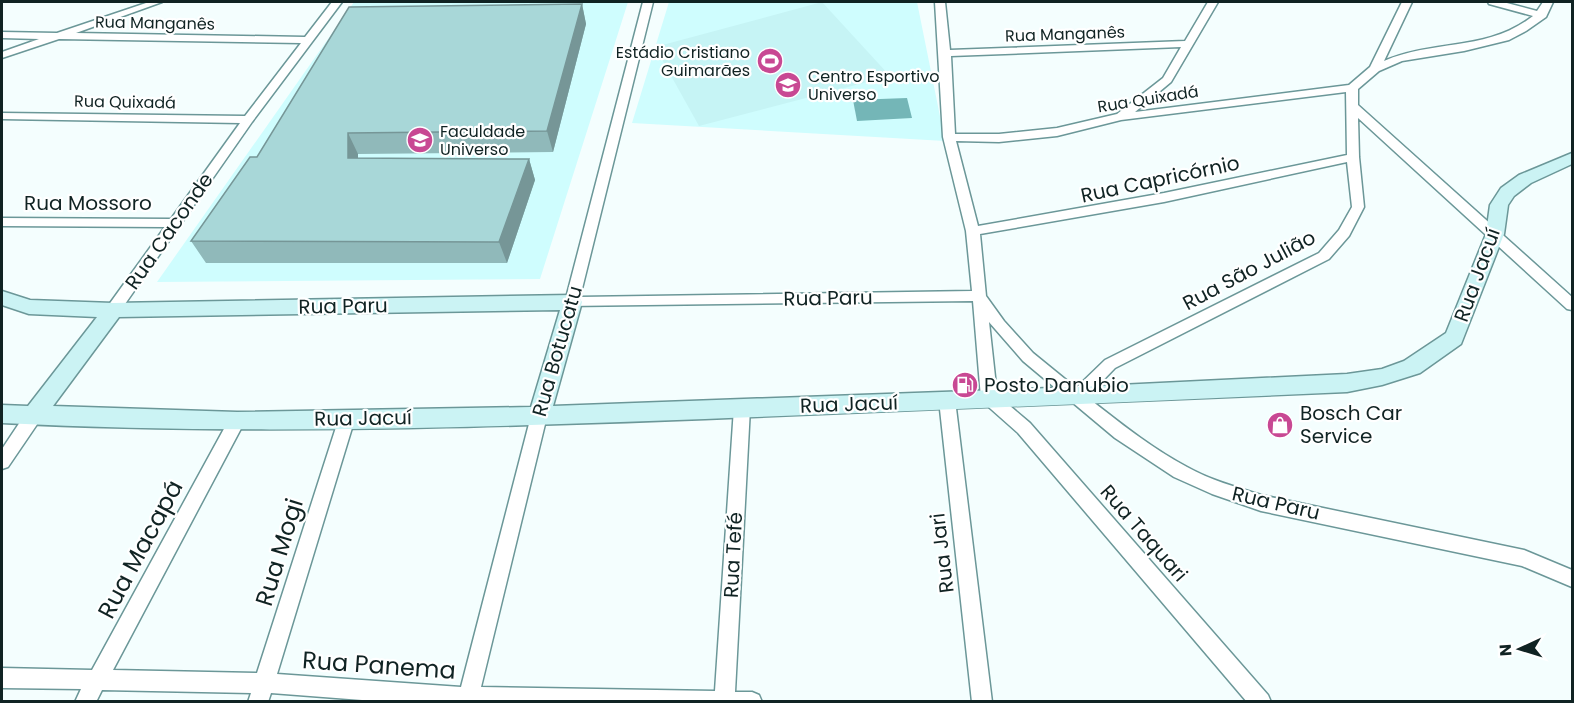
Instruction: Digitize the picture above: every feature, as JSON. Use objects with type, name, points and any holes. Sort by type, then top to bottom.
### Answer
[{"type":"main road","name":"Rua Jacuí","points":[[2,414],[237,421],[539,416],[1078,396],[1347,383],[1382,377],[1412,367],[1454,338],[1495,234],[1499,205],[1507,192],[1525,179],[1572,158]]},
{"type":"main road","name":"Rua Paru","points":[[2,298],[29,307],[112,310],[572,303]]},
{"type":"main road","name":"Rua Botucatu","points":[[539,416],[572,303]]},
{"type":"main road","name":"Rua Caconde","points":[[34,415],[112,310]]},
{"type":"street","points":[[2,55],[156,2]]},
{"type":"street","name":"Rua Caconde","points":[[112,310],[248,120],[337,2]]},
{"type":"street","name":"Rua Botucatu","points":[[572,303],[648,2]]},
{"type":"street","points":[[940,2],[949,137],[973,231],[989,398]]},
{"type":"street","points":[[1121,117],[1167,80],[1213,2]]},
{"type":"street","points":[[1375,69],[1407,2]]},
{"type":"street","points":[[1493,2],[1542,15]]},
{"type":"street","points":[[1352,88],[1375,69],[1403,57],[1477,46],[1507,36],[1542,15],[1548,2]]},
{"type":"street","name":"Rua Manganês","points":[[2,35],[309,40]]},
{"type":"street","name":"Rua Manganês","points":[[945,53],[1187,44]]},
{"type":"street","name":"Rua Quixadá","points":[[949,137],[999,138],[1057,132],[1121,117],[1352,88]]},
{"type":"street","name":"Rua São Julião","points":[[1078,396],[1110,364],[1324,256],[1344,233],[1358,207],[1353,157],[1352,88]]},
{"type":"street","points":[[1351,105],[1572,305]]},
{"type":"street","name":"Rua Quixadá","points":[[2,116],[248,120]]},
{"type":"street","name":"Rua Capricórnio","points":[[973,231],[1089,213],[1353,157]]},
{"type":"street","name":"Rua Mossoro","points":[[2,222],[174,223]]},
{"type":"street","name":"Rua Paru","points":[[572,303],[979,296],[999,325],[1028,357],[1121,433],[1153,456],[1180,471],[1218,489],[1261,503],[1524,558],[1572,579]]},
{"type":"street","name":"Rua Taquari","points":[[989,398],[1024,428],[1261,702]]},
{"type":"street","name":"Rua Jari","points":[[947,400],[982,702]]},
{"type":"street","name":"Rua Tefé","points":[[724,701],[742,408]]},
{"type":"street","name":"Rua Caconde","points":[[2,462],[34,415]]},
{"type":"street","name":"Rua Botucatu","points":[[467,699],[539,416]]},
{"type":"street","name":"Rua Mogi","points":[[261,692],[347,418]]},
{"type":"street","name":"Rua Macapá","points":[[85,702],[237,421]]},
{"type":"street","name":"Rua Panema","points":[[2,678],[97,679],[261,692],[467,699],[753,702]]},
{"type":"shaded area","name":"Faculdade Universo","points":[[354,2],[628,2],[540,279],[157,282]]},
{"type":"shaded area","name":"Centro Esportivo Universo","points":[[669,2],[917,2],[945,141],[632,123]]},
{"type":"shaded area","name":"Estádio Cristiano Guimarães","points":[[822,2],[890,76],[699,126],[655,47]]},
{"type":"shaded area","points":[[907,98],[912,118],[857,121],[853,100]]},
{"type":"building","name":"Faculdade Universo","points":[[582,4],[547,131],[348,133],[348,158],[529,159],[499,242],[191,241],[250,157],[257,157],[349,7]]},
{"type":"place","name":"Estádio Cristiano Guimarães","points":[[770,61]]},
{"type":"place","name":"Centro Esportivo Universo","points":[[788,85]]},
{"type":"place","name":"Faculdade Universo","points":[[420,140]]},
{"type":"place","name":"Posto Danubio","points":[[965,385]]},
{"type":"place","name":"Bosch Car Service","points":[[1280,425]]}]
